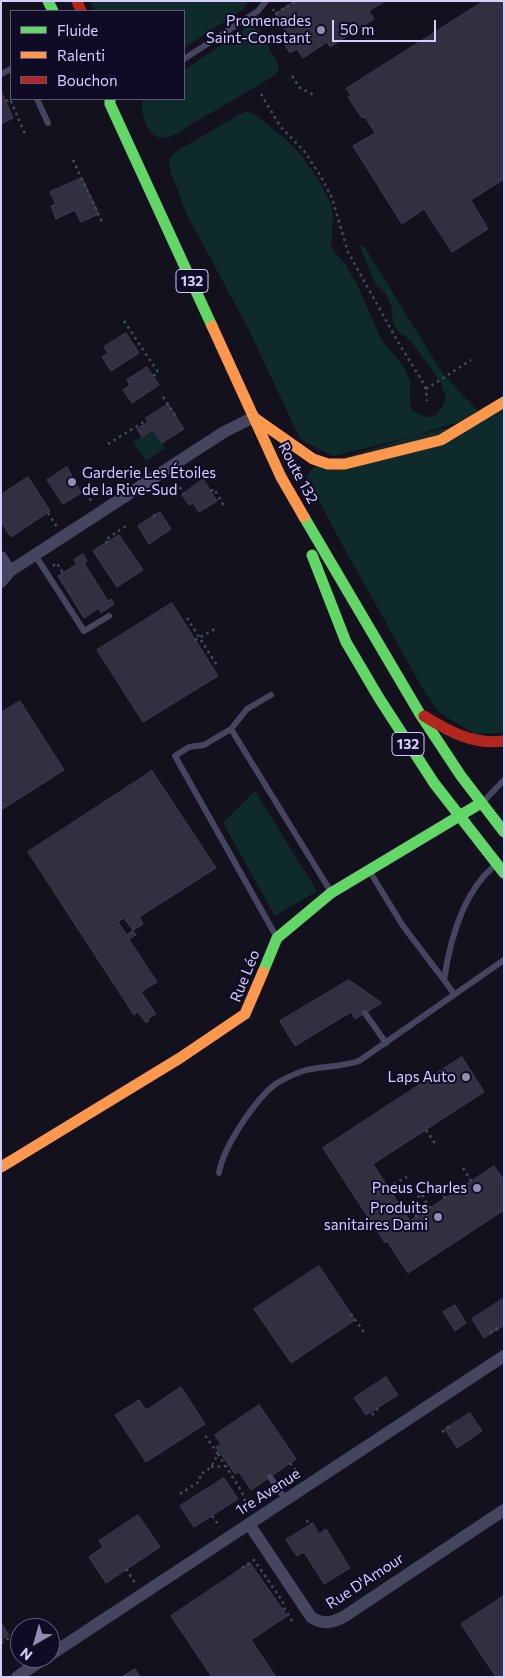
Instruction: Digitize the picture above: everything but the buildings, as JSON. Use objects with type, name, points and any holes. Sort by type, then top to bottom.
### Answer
[{"type":"main road","name":"Route 132","points":[[111,100],[281,477],[420,714],[461,776],[504,832]]},
{"type":"main road","points":[[254,417],[305,455],[328,464],[345,464],[441,440],[504,402]]},
{"type":"main road","name":"132","points":[[281,477],[346,642],[409,746],[500,869]]},
{"type":"main road","points":[[420,714],[472,741],[488,743],[504,741]]},
{"type":"main road","name":"Rue Léo","points":[[1,1167],[180,1058],[245,1014],[277,938],[331,893],[481,803]]},
{"type":"street","points":[[1,582],[10,572],[35,555],[224,432],[254,417]]},
{"type":"street","points":[[1,557],[10,572]]},
{"type":"street","name":"1re Avenue","points":[[60,1648],[504,1356]]},
{"type":"street","name":"Rue D'Amour","points":[[249,1524],[311,1618],[318,1622],[327,1623],[337,1621],[345,1616],[504,1510]]},
{"type":"street","points":[[17,1677],[30,1668]]},
{"type":"lane","points":[[185,58],[258,11],[266,1]]},
{"type":"lane","points":[[37,100],[48,123]]},
{"type":"lane","points":[[35,555],[84,631],[109,616]]},
{"type":"lane","points":[[271,695],[247,709],[231,729],[204,745],[189,747],[175,756],[277,938]]},
{"type":"lane","points":[[231,729],[331,893]]},
{"type":"lane","points":[[481,803],[504,780]]},
{"type":"lane","points":[[444,980],[449,948],[465,906],[486,873],[500,869]]},
{"type":"lane","points":[[369,871],[403,926],[454,994]]},
{"type":"lane","points":[[219,1173],[221,1162],[240,1126],[261,1098],[276,1084],[305,1070],[346,1066],[359,1061],[504,960]]},
{"type":"lane","points":[[365,1013],[386,1042]]},
{"type":"lane","points":[[270,1477],[286,1500]]},
{"type":"path","points":[[275,14],[296,1]]},
{"type":"path","points":[[292,76],[300,88],[316,96]]},
{"type":"path","points":[[261,94],[280,126],[304,152],[320,175],[332,198],[348,252],[426,389],[427,401]]},
{"type":"path","points":[[6,101],[10,99]]},
{"type":"path","points":[[10,100],[25,134]]},
{"type":"path","points":[[73,160],[103,224]]},
{"type":"path","points":[[124,321],[158,372],[153,376]]},
{"type":"path","points":[[132,343],[137,340]]},
{"type":"path","points":[[426,389],[471,360]]},
{"type":"path","points":[[163,397],[175,416]]},
{"type":"path","points":[[108,444],[147,420]]},
{"type":"path","points":[[165,493],[178,484],[184,494]]},
{"type":"path","points":[[211,491],[214,489],[224,506]]},
{"type":"path","points":[[81,493],[84,491],[94,506]]},
{"type":"path","points":[[153,516],[158,514]]},
{"type":"path","points":[[107,543],[105,540],[126,526]]},
{"type":"path","points":[[57,564],[63,573]]},
{"type":"path","points":[[186,618],[218,667]]},
{"type":"path","points":[[195,640],[216,628]]},
{"type":"path","points":[[426,1130],[436,1145]]},
{"type":"path","points":[[463,1168],[471,1181]]},
{"type":"path","points":[[388,1187],[407,1177]]},
{"type":"path","points":[[437,1185],[445,1198]]},
{"type":"path","points":[[416,1217],[420,1194],[430,1208]]},
{"type":"path","points":[[351,1314],[364,1332]]},
{"type":"path","points":[[490,1333],[499,1328]]},
{"type":"path","points":[[372,1415],[382,1405]]},
{"type":"path","points":[[442,1432],[450,1426]]},
{"type":"path","points":[[205,1435],[242,1492],[245,1501]]},
{"type":"path","points":[[180,1494],[200,1481],[200,1475],[211,1467],[218,1454]]},
{"type":"path","points":[[211,1467],[226,1466]]},
{"type":"path","points":[[307,1520],[309,1526]]},
{"type":"path","points":[[242,1568],[254,1560],[283,1602],[282,1606],[294,1624]]},
{"type":"path","points":[[126,1570],[143,1594]]},
{"type":"green space","points":[[90,1],[248,1],[244,9],[185,47],[185,10],[94,10]]},
{"type":"green space","points":[[248,27],[259,29],[279,66],[274,76],[170,137],[161,138],[152,133],[145,122],[142,109],[143,100],[185,100],[185,69]]},
{"type":"green space","points":[[246,111],[257,116],[284,138],[302,156],[321,184],[331,204],[333,216],[331,247],[356,282],[381,339],[404,367],[410,381],[410,406],[414,412],[425,417],[435,416],[446,398],[441,383],[411,341],[398,331],[393,323],[391,305],[386,294],[376,285],[360,247],[364,246],[443,374],[478,411],[451,427],[333,456],[300,439],[249,330],[186,213],[169,163],[171,156],[180,149]]},
{"type":"green space","points":[[504,408],[504,733],[474,734],[440,713],[424,691],[339,539],[307,477],[314,467]]},
{"type":"green space","points":[[153,429],[165,448],[146,461],[133,442]]},
{"type":"green space","points":[[255,791],[317,891],[275,916],[223,823]]},
{"type":"traffic: fast","points":[[48,1],[52,10]]},
{"type":"traffic: fast","points":[[110,100],[110,104],[212,326]]},
{"type":"traffic: fast","points":[[304,517],[420,714],[461,776],[504,832]]},
{"type":"traffic: fast","points":[[312,555],[346,642],[379,698],[434,783],[504,873]]},
{"type":"traffic: fast","points":[[263,972],[277,938],[331,893],[481,803]]},
{"type":"traffic: slow","points":[[212,326],[281,477],[304,517]]},
{"type":"traffic: slow","points":[[256,419],[313,459],[328,464],[345,464],[441,440],[504,402]]},
{"type":"traffic: slow","points":[[1,1167],[180,1058],[245,1014],[263,972]]},
{"type":"traffic: jam","points":[[77,1],[81,10]]},
{"type":"traffic: jam","points":[[424,716],[462,736],[482,741],[504,741]]},
{"type":"place","name":"Promenades Saint-Constant","points":[[321,30]]},
{"type":"place","name":"Garderie Les Étoiles de la Rive-Sud","points":[[72,482]]},
{"type":"place","name":"Laps Auto","points":[[466,1077]]},
{"type":"place","name":"Pneus Charles","points":[[477,1188]]},
{"type":"place","name":"Produits sanitaires Dami","points":[[438,1217]]}]
